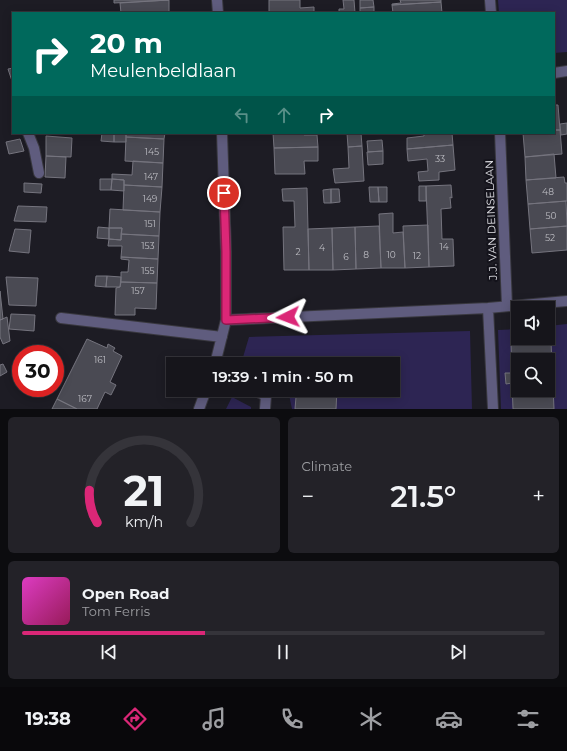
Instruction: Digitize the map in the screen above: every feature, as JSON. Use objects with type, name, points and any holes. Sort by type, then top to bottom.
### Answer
[{"type":"street","points":[[218,0],[218,12]]},
{"type":"street","points":[[490,0],[491,12]]},
{"type":"street","points":[[555,73],[567,71]]},
{"type":"street","points":[[28,134],[34,148],[39,173]]},
{"type":"street","points":[[217,357],[226,320],[226,252],[222,134]]},
{"type":"street","name":"J.J. VAN DEINSELAAN","points":[[500,134],[507,306]]},
{"type":"street","points":[[226,320],[488,308],[567,301]]},
{"type":"street","points":[[488,308],[493,409]]},
{"type":"street","points":[[61,318],[222,337]]},
{"type":"street","points":[[199,409],[203,397]]},
{"type":"street","points":[[265,409],[266,397]]},
{"type":"shaded area","points":[[498,0],[567,0],[567,52],[555,53],[555,12],[499,12]]},
{"type":"shaded area","points":[[567,324],[567,409],[501,409],[498,330],[511,329],[511,345],[555,345],[555,325]]},
{"type":"shaded area","points":[[470,331],[472,409],[292,409],[289,397],[400,397],[400,357],[243,357],[249,337]]},
{"type":"shaded area","points":[[232,397],[251,407],[251,409],[226,409]]},
{"type":"building","points":[[114,0],[169,0],[114,3]]},
{"type":"building","points":[[169,0],[169,12],[121,12],[120,3]]},
{"type":"building","points":[[269,0],[300,0],[300,8],[314,7],[314,12],[269,12]]},
{"type":"building","points":[[343,0],[354,0],[355,12],[339,12],[339,9],[344,9]]},
{"type":"building","points":[[360,0],[373,0],[374,7],[360,8]]},
{"type":"building","points":[[400,0],[441,0],[441,2],[392,5],[401,3]]},
{"type":"building","points":[[441,2],[442,12],[393,12],[392,5]]},
{"type":"building","points":[[374,7],[374,12],[360,12],[360,8]]},
{"type":"building","points":[[12,68],[12,81],[8,69]]},
{"type":"building","points":[[555,105],[558,105],[560,130],[555,130]]},
{"type":"building","points":[[567,123],[567,134],[561,135],[560,124]]},
{"type":"building","points":[[555,130],[560,130],[562,154],[525,157],[523,134],[555,134]]},
{"type":"building","points":[[102,134],[114,134],[114,142],[101,141]]},
{"type":"building","points":[[114,134],[126,134],[126,142],[114,142]]},
{"type":"building","points":[[126,134],[165,134],[164,139],[126,137]]},
{"type":"building","points":[[273,134],[317,135],[318,147],[274,148]]},
{"type":"building","points":[[347,134],[361,134],[362,146],[348,147]]},
{"type":"building","points":[[424,134],[452,134],[453,145],[407,149],[407,138],[424,136]]},
{"type":"building","points":[[46,136],[72,138],[71,157],[46,156]]},
{"type":"building","points":[[126,137],[164,139],[163,163],[125,161]]},
{"type":"building","points":[[20,139],[24,151],[9,154],[6,142]]},
{"type":"building","points":[[382,140],[383,151],[368,152],[367,141]]},
{"type":"building","points":[[453,145],[455,170],[439,172],[439,180],[419,181],[418,172],[428,171],[427,159],[408,161],[407,149]]},
{"type":"building","points":[[362,146],[364,181],[335,183],[333,169],[349,168],[348,147]]},
{"type":"building","points":[[318,147],[318,161],[304,161],[305,174],[275,174],[274,148]]},
{"type":"building","points":[[383,151],[383,164],[368,165],[367,152]]},
{"type":"building","points":[[554,154],[556,178],[526,180],[525,157]]},
{"type":"building","points":[[46,156],[66,157],[65,178],[45,177]]},
{"type":"building","points":[[133,161],[163,163],[162,187],[124,185],[124,180],[112,179],[112,174],[132,175]]},
{"type":"building","points":[[564,177],[565,183],[567,183],[567,201],[528,204],[526,180]]},
{"type":"building","points":[[100,179],[112,179],[111,190],[100,190]]},
{"type":"building","points":[[112,179],[124,180],[124,191],[111,190]]},
{"type":"building","points":[[24,183],[42,184],[41,193],[24,192]]},
{"type":"building","points":[[124,185],[162,187],[160,212],[123,210]]},
{"type":"building","points":[[451,185],[451,208],[441,209],[442,239],[453,239],[454,266],[429,267],[426,186]]},
{"type":"building","points":[[419,186],[426,186],[426,201],[419,201]]},
{"type":"building","points":[[369,187],[378,187],[379,202],[370,202]]},
{"type":"building","points":[[378,187],[387,187],[387,202],[379,202]]},
{"type":"building","points":[[307,188],[309,270],[284,270],[283,227],[295,227],[294,201],[283,201],[282,189]]},
{"type":"building","points":[[331,189],[339,189],[340,202],[331,203]]},
{"type":"building","points":[[331,189],[331,203],[324,203],[323,190]]},
{"type":"building","points":[[566,201],[567,226],[530,229],[528,204]]},
{"type":"building","points":[[18,206],[47,207],[46,222],[14,221]]},
{"type":"building","points":[[110,209],[160,212],[159,236],[121,234],[122,228],[109,228]]},
{"type":"building","points":[[393,213],[393,233],[403,232],[405,268],[381,268],[379,214]]},
{"type":"building","points":[[428,225],[429,267],[405,268],[403,226]]},
{"type":"building","points":[[379,226],[381,268],[356,269],[355,227]]},
{"type":"building","points":[[567,226],[567,250],[532,253],[530,229]]},
{"type":"building","points":[[98,227],[109,228],[109,239],[97,238]]},
{"type":"building","points":[[355,227],[356,269],[333,270],[332,228]]},
{"type":"building","points":[[109,228],[122,228],[121,240],[109,239]]},
{"type":"building","points":[[332,228],[333,270],[309,270],[308,229]]},
{"type":"building","points":[[15,229],[31,230],[29,253],[9,251]]},
{"type":"building","points":[[121,234],[159,236],[158,259],[121,257],[122,246],[108,246],[109,239],[121,240]]},
{"type":"building","points":[[121,257],[158,259],[157,283],[121,282],[121,272],[128,272],[129,260],[121,259]]},
{"type":"building","points":[[96,276],[107,276],[106,287],[95,286]]},
{"type":"building","points":[[107,276],[121,277],[120,287],[106,287]]},
{"type":"building","points":[[6,277],[38,278],[36,306],[9,305]]},
{"type":"building","points":[[121,282],[157,283],[156,309],[135,308],[135,315],[115,315],[116,288],[120,287]]},
{"type":"building","points":[[0,291],[3,319],[0,320]]},
{"type":"building","points":[[11,314],[35,315],[34,331],[9,329]]},
{"type":"building","points":[[7,317],[10,341],[3,344],[0,337],[0,320]]},
{"type":"building","points":[[87,339],[107,348],[108,344],[115,348],[113,351],[122,356],[110,382],[116,385],[111,395],[105,392],[97,409],[77,409],[57,399],[58,397],[64,397],[64,385]]},
{"type":"building","points":[[511,345],[551,345],[551,353],[511,353]]},
{"type":"building","points":[[3,364],[7,372],[0,376],[0,365]]},
{"type":"building","points":[[505,373],[511,373],[511,383],[506,384]]},
{"type":"building","points":[[296,397],[337,397],[336,409],[295,409]]},
{"type":"building","points":[[513,397],[553,397],[554,409],[513,409]]},
{"type":"building","points":[[57,399],[77,409],[52,409]]},
{"type":"route","points":[[224,193],[226,320],[288,317]]}]
